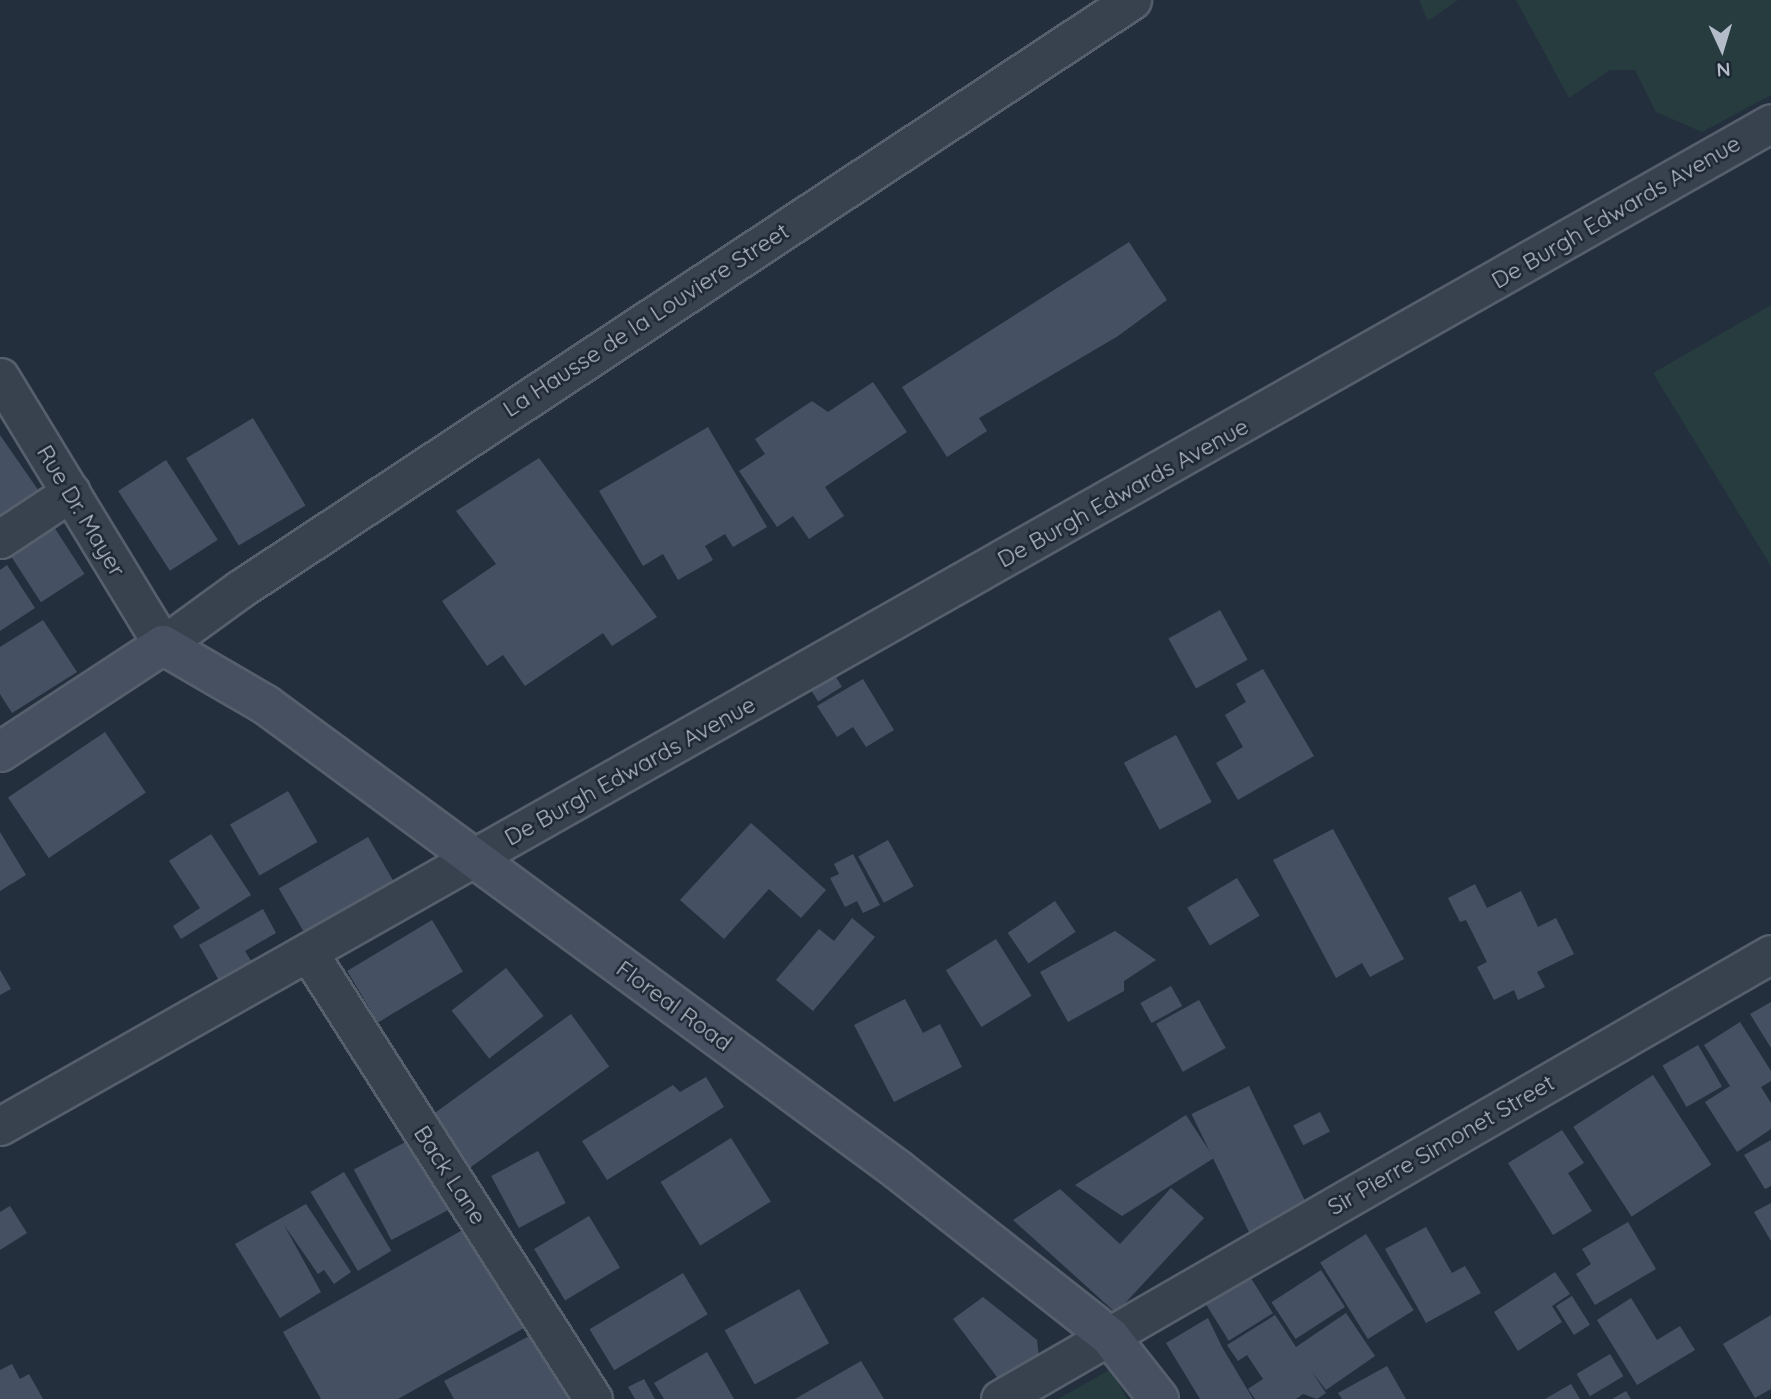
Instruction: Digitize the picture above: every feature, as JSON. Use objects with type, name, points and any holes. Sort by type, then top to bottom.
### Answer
[{"type":"main road","points":[[0,752],[163,645]]},
{"type":"main road","name":"Floreal Road","points":[[163,645],[266,705],[898,1170],[1110,1337],[1159,1399]]},
{"type":"street","name":"La Hausse de la Louviere Street","points":[[163,645],[264,573],[1112,5]]},
{"type":"street","name":"De Burgh Edwards Avenue","points":[[0,1126],[1771,124]]},
{"type":"street","name":"Rue Dr. Mayer","points":[[0,377],[163,645]]},
{"type":"street","points":[[0,539],[71,492]]},
{"type":"street","name":"Back Lane","points":[[308,952],[593,1399]]},
{"type":"street","name":"Sir Pierre Simonet Street","points":[[1000,1399],[1771,954]]},
{"type":"green space","points":[[1419,0],[1458,0],[1428,21]]},
{"type":"green space","points":[[1516,0],[1771,0],[1771,95],[1702,132],[1656,112],[1635,70],[1610,70],[1569,98]]},
{"type":"green space","points":[[1771,305],[1771,566],[1653,373]]},
{"type":"green space","points":[[1111,1369],[1127,1399],[1058,1399]]},
{"type":"building","points":[[1129,242],[1167,300],[1118,336],[979,418],[987,431],[947,457],[902,387]]},
{"type":"building","points":[[873,382],[907,432],[825,487],[844,516],[809,539],[793,516],[777,527],[739,471],[765,454],[755,439],[812,401],[828,412]]},
{"type":"building","points":[[253,418],[306,505],[239,546],[186,458]]},
{"type":"building","points":[[708,427],[767,527],[733,547],[725,534],[705,546],[713,560],[678,580],[663,554],[643,566],[599,491]]},
{"type":"building","points":[[0,435],[43,497],[0,527]]},
{"type":"building","points":[[539,458],[657,617],[612,646],[603,633],[525,686],[503,655],[487,666],[442,601],[496,564],[456,511]]},
{"type":"building","points":[[166,460],[218,540],[170,571],[118,491]]},
{"type":"building","points":[[54,527],[84,574],[41,602],[10,555]]},
{"type":"building","points":[[7,565],[35,608],[0,631],[0,570]]},
{"type":"building","points":[[1220,610],[1248,660],[1196,688],[1168,639]]},
{"type":"building","points":[[43,620],[77,672],[12,713],[0,694],[0,647]]},
{"type":"building","points":[[1263,669],[1314,756],[1238,800],[1216,763],[1243,747],[1225,715],[1246,702],[1236,684]]},
{"type":"building","points":[[834,674],[842,687],[818,702],[810,689]]},
{"type":"building","points":[[863,679],[894,730],[866,747],[853,727],[837,737],[817,706]]},
{"type":"building","points":[[105,732],[146,793],[49,858],[8,797]]},
{"type":"building","points":[[1176,735],[1212,802],[1160,830],[1124,763]]},
{"type":"building","points":[[288,791],[318,842],[259,876],[230,824]]},
{"type":"building","points":[[751,823],[826,890],[801,918],[769,889],[724,939],[680,900]]},
{"type":"building","points":[[1333,829],[1404,959],[1370,977],[1362,963],[1336,978],[1273,860]]},
{"type":"building","points":[[0,832],[26,875],[0,891]]},
{"type":"building","points":[[211,834],[251,895],[181,939],[173,926],[200,908],[169,861]]},
{"type":"building","points":[[368,837],[397,887],[308,939],[279,888]]},
{"type":"building","points":[[888,840],[914,886],[884,903],[858,856]]},
{"type":"building","points":[[853,854],[880,905],[863,913],[857,901],[845,907],[830,878],[839,874],[834,864]]},
{"type":"building","points":[[1237,878],[1260,916],[1210,946],[1187,908]]},
{"type":"building","points":[[1475,884],[1487,908],[1521,891],[1538,927],[1556,918],[1574,954],[1537,972],[1545,987],[1518,1000],[1514,990],[1494,1000],[1477,967],[1487,962],[1466,920],[1460,922],[1448,898]]},
{"type":"building","points":[[1055,901],[1076,932],[1028,964],[1008,933]]},
{"type":"building","points":[[263,909],[276,933],[245,951],[255,967],[222,986],[199,945]]},
{"type":"building","points":[[852,918],[875,937],[813,1011],[776,980],[819,929],[834,941]]},
{"type":"building","points":[[432,920],[463,971],[378,1022],[347,971]]},
{"type":"building","points":[[1115,931],[1156,960],[1124,981],[1124,991],[1068,1022],[1040,972]]},
{"type":"building","points":[[996,939],[1032,996],[981,1027],[946,970]]},
{"type":"building","points":[[506,968],[544,1016],[489,1059],[452,1010]]},
{"type":"building","points":[[0,970],[11,989],[0,995]]},
{"type":"building","points":[[1171,986],[1182,1006],[1152,1023],[1140,1003]]},
{"type":"building","points":[[905,999],[923,1033],[940,1024],[962,1067],[894,1102],[854,1025]]},
{"type":"building","points":[[1199,1000],[1226,1048],[1183,1072],[1156,1024]]},
{"type":"building","points":[[1771,1002],[1771,1048],[1750,1014]]},
{"type":"building","points":[[571,1014],[609,1067],[469,1168],[431,1116]]},
{"type":"building","points":[[1740,1022],[1771,1071],[1771,1081],[1761,1087],[1771,1103],[1771,1129],[1737,1152],[1705,1102],[1730,1086],[1704,1045]]},
{"type":"building","points":[[1698,1045],[1722,1087],[1686,1107],[1662,1066]]},
{"type":"building","points":[[1653,1075],[1711,1165],[1632,1216],[1573,1127]]},
{"type":"building","points":[[706,1077],[724,1107],[607,1180],[582,1141],[673,1085],[680,1092]]},
{"type":"building","points":[[1249,1086],[1308,1207],[1251,1235],[1191,1114]]},
{"type":"building","points":[[1320,1112],[1330,1132],[1303,1145],[1293,1126]]},
{"type":"building","points":[[1186,1115],[1214,1158],[1122,1216],[1075,1185]]},
{"type":"building","points":[[1562,1130],[1584,1163],[1568,1173],[1592,1211],[1553,1235],[1508,1163]]},
{"type":"building","points":[[413,1138],[451,1209],[391,1240],[354,1169]]},
{"type":"building","points":[[731,1138],[771,1202],[700,1246],[661,1182]]},
{"type":"building","points":[[1771,1140],[1771,1186],[1765,1189],[1744,1155]]},
{"type":"building","points":[[538,1151],[566,1203],[519,1228],[491,1176]]},
{"type":"building","points":[[344,1172],[391,1251],[358,1271],[311,1192]]},
{"type":"building","points":[[1171,1188],[1204,1218],[1116,1313],[1013,1220],[1060,1189],[1120,1244]]},
{"type":"building","points":[[1771,1203],[1771,1241],[1754,1212]]},
{"type":"building","points":[[306,1204],[351,1272],[334,1284],[324,1270],[318,1274],[284,1225],[321,1292],[280,1318],[235,1244]]},
{"type":"building","points":[[10,1206],[27,1233],[0,1250],[0,1212]]},
{"type":"building","points":[[589,1216],[620,1267],[565,1300],[534,1249]]},
{"type":"building","points":[[1628,1222],[1656,1269],[1595,1305],[1576,1274],[1591,1264],[1582,1249]]},
{"type":"building","points":[[473,1224],[531,1324],[398,1399],[321,1399],[283,1332]]},
{"type":"building","points":[[1426,1227],[1452,1273],[1465,1266],[1481,1293],[1426,1323],[1385,1249]]},
{"type":"building","points":[[1366,1234],[1414,1310],[1368,1339],[1320,1263]]},
{"type":"building","points":[[1321,1270],[1345,1307],[1295,1339],[1272,1302]]},
{"type":"building","points":[[1555,1272],[1570,1294],[1552,1306],[1562,1322],[1518,1351],[1494,1312]]},
{"type":"building","points":[[683,1273],[708,1314],[614,1370],[590,1329]]},
{"type":"building","points":[[1249,1275],[1273,1313],[1229,1341],[1205,1303]]},
{"type":"building","points":[[799,1289],[829,1343],[755,1384],[725,1330]]},
{"type":"building","points":[[1572,1296],[1590,1325],[1574,1335],[1556,1306]]},
{"type":"building","points":[[983,1297],[1037,1340],[1039,1357],[1000,1381],[953,1319]]},
{"type":"building","points":[[1631,1298],[1657,1340],[1680,1326],[1695,1350],[1637,1385],[1597,1320]]},
{"type":"building","points":[[1346,1313],[1375,1356],[1326,1390],[1312,1372],[1326,1393],[1317,1399],[1303,1394],[1296,1399],[1255,1399],[1248,1389],[1263,1379],[1247,1355],[1238,1361],[1227,1345],[1275,1315],[1296,1347]]},
{"type":"building","points":[[1771,1315],[1771,1389],[1755,1398],[1723,1344]]},
{"type":"building","points":[[1208,1318],[1253,1399],[1200,1399],[1166,1343]]},
{"type":"building","points":[[535,1333],[570,1399],[454,1399],[444,1381]]},
{"type":"building","points":[[707,1352],[734,1399],[664,1399],[654,1383]]},
{"type":"building","points":[[1610,1354],[1623,1376],[1590,1396],[1577,1374]]},
{"type":"building","points":[[861,1361],[884,1399],[795,1399]]},
{"type":"building","points":[[12,1364],[20,1379],[29,1374],[43,1399],[0,1399],[0,1370]]},
{"type":"building","points":[[1387,1366],[1406,1399],[1342,1399],[1338,1393]]},
{"type":"building","points":[[644,1379],[655,1399],[635,1399],[628,1387]]},
{"type":"building","points":[[1571,1384],[1580,1399],[1545,1399]]},
{"type":"building","points":[[1626,1391],[1631,1399],[1612,1399]]}]
